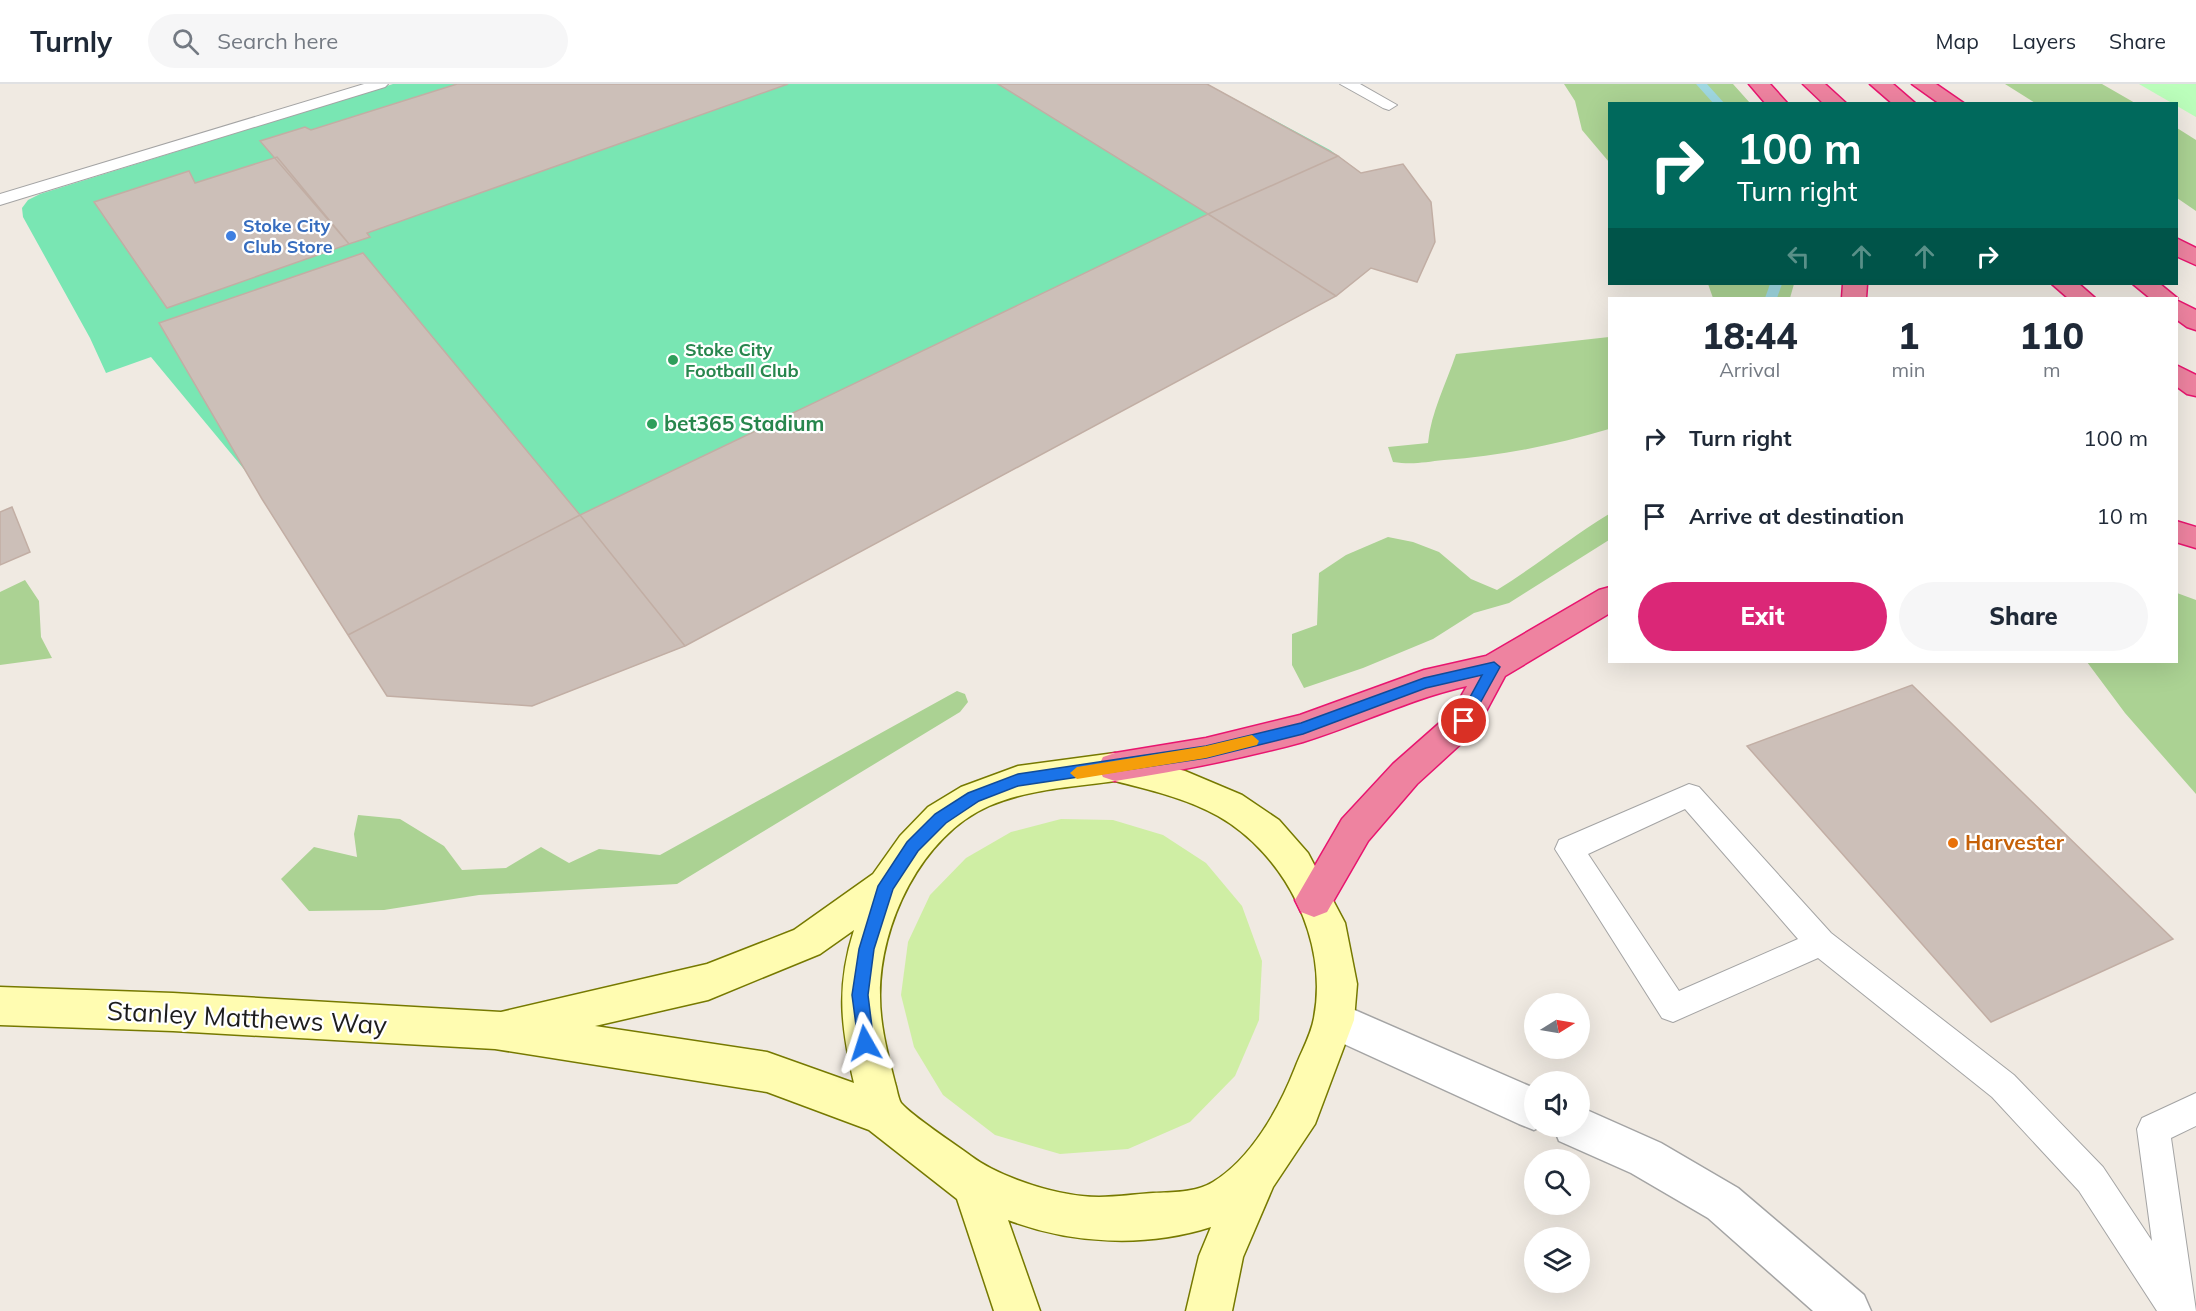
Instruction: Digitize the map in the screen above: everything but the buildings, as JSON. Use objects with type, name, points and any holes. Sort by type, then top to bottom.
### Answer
[{"type":"highway","points":[[1759,84],[1776,102]]},
{"type":"highway","points":[[1813,84],[1836,102]]},
{"type":"highway","points":[[1880,84],[1903,102]]},
{"type":"highway","points":[[1922,84],[1952,102]]},
{"type":"highway","points":[[1937,84],[1961,102]]},
{"type":"highway","points":[[2178,246],[2196,258]]},
{"type":"highway","points":[[2065,285],[2082,297]]},
{"type":"highway","points":[[2146,285],[2164,297]]},
{"type":"highway","points":[[2178,308],[2196,322]]},
{"type":"highway","points":[[2178,374],[2196,388]]},
{"type":"highway","points":[[2178,532],[2196,538]]},
{"type":"highway","points":[[1115,767],[1206,752],[1303,728],[1424,683],[1494,667],[1608,599]]},
{"type":"highway","points":[[1314,900],[1355,830],[1404,774],[1464,721],[1494,667]]},
{"type":"main road","points":[[882,1114],[865,1043],[860,995],[867,949],[886,886],[913,847],[940,818],[974,797],[1018,780],[1115,767],[1173,782],[1230,805],[1266,831],[1295,864],[1326,923],[1337,984],[1334,1020],[1300,1109],[1258,1172],[1221,1256],[1209,1311]]},
{"type":"main road","name":"Stanley Matthews Way","points":[[495,1030],[708,982],[807,942],[886,886]]},
{"type":"main road","name":"Stanley Matthews Way","points":[[0,1006],[59,1010],[173,1012],[495,1030],[767,1071],[882,1114],[974,1185],[1034,1208],[1095,1219],[1186,1213],[1224,1201],[1258,1172]]},
{"type":"main road","points":[[974,1185],[1017,1311]]},
{"type":"street","points":[[1334,1020],[1374,1035],[1524,1104]]},
{"type":"street","points":[[1590,1133],[1646,1158],[1723,1203],[1848,1311]]},
{"type":"lane","points":[[0,201],[380,84]]},
{"type":"lane","points":[[1348,84],[1389,105]]},
{"type":"lane","points":[[310,89],[322,102]]},
{"type":"lane","points":[[1821,944],[1673,1008],[1569,849],[1689,795],[1821,944],[2003,1086],[2091,1179],[2179,1311]]},
{"type":"lane","points":[[2179,1311],[2153,1129],[2196,1109]]},
{"type":"green space","name":"bet365 Stadium","points":[[393,84],[1207,84],[1330,150],[1361,173],[1431,202],[1435,242],[1417,282],[1371,268],[1334,297],[685,646],[532,706],[387,696],[248,474],[151,357],[106,373],[90,338],[23,217],[22,208],[28,200],[40,194]]},
{"type":"green space","points":[[1564,84],[1733,84],[1749,102],[1608,102],[1608,161],[1582,130],[1575,101]]},
{"type":"green space","points":[[2005,84],[2102,84],[2133,102],[2033,102]]},
{"type":"green space","points":[[2139,84],[2196,84],[2196,117],[2178,107],[2178,102],[2170,102]]},
{"type":"green space","points":[[2178,129],[2196,140],[2196,211],[2178,199]]},
{"type":"green space","points":[[1708,285],[1794,285],[1790,297],[1713,297]]},
{"type":"green space","points":[[1608,337],[1608,429],[1507,453],[1419,463],[1393,462],[1388,447],[1428,443],[1436,409],[1456,354]]},
{"type":"green space","points":[[1608,515],[1608,541],[1509,603],[1474,613],[1433,639],[1363,668],[1304,688],[1292,665],[1292,634],[1317,625],[1319,573],[1346,555],[1388,537],[1413,542],[1439,552],[1471,579],[1497,590]]},
{"type":"green space","points":[[25,580],[39,601],[41,637],[52,658],[0,665],[0,592]]},
{"type":"green space","points":[[2178,593],[2196,600],[2196,794],[2125,713],[2088,663],[2178,663]]},
{"type":"green space","points":[[957,691],[965,694],[968,702],[960,712],[677,884],[479,895],[384,910],[309,911],[281,879],[314,847],[357,857],[354,834],[358,815],[400,819],[444,846],[462,870],[506,868],[541,847],[569,863],[599,849],[660,855]]},
{"type":"green space","points":[[1061,819],[1113,820],[1163,835],[1206,863],[1242,906],[1262,961],[1259,1020],[1235,1076],[1190,1122],[1128,1149],[1060,1154],[995,1135],[943,1095],[914,1047],[901,995],[908,942],[930,895],[966,858],[1011,832]]},
{"type":"waterway","points":[[1701,84],[1718,102]]},
{"type":"waterway","points":[[1771,297],[1776,285]]},
{"type":"slow traffic","points":[[1077,773],[1206,752],[1252,741]]},
{"type":"place","name":"Stoke City Club Store","points":[[231,236]]},
{"type":"place","name":"Stoke City Football Club","points":[[673,360]]},
{"type":"place","name":"bet365 Stadium","points":[[652,424]]},
{"type":"place","name":"Harvester","points":[[1953,843]]},
{"type":"route","points":[[865,1043],[860,995],[867,949],[886,886],[913,847],[940,818],[974,797],[1018,780],[1102,770],[1206,752],[1303,728],[1424,683],[1494,667],[1464,721]]}]
